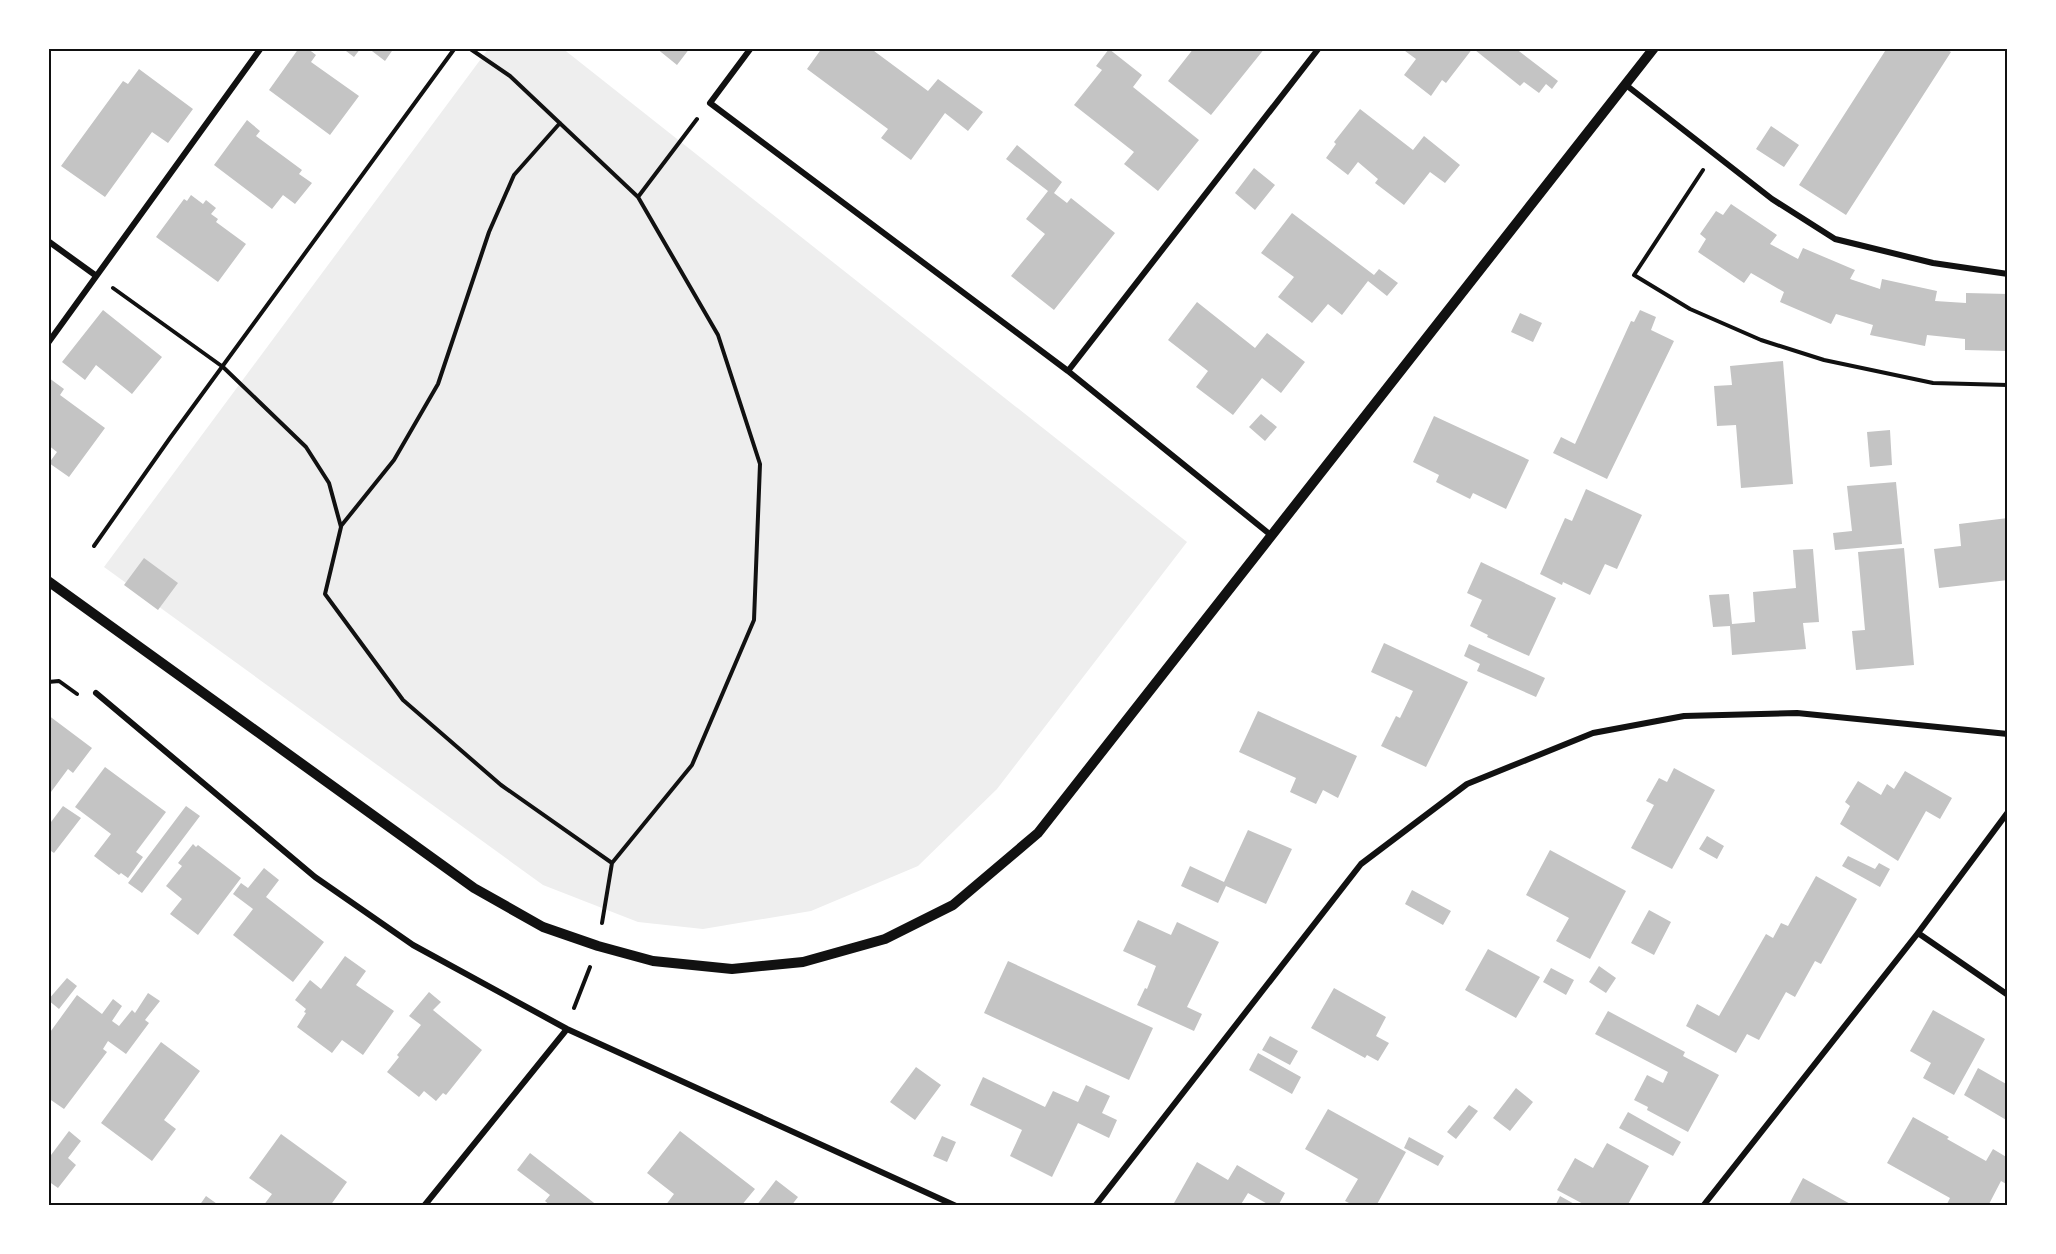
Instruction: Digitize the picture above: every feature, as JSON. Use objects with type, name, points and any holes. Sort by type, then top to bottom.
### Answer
[{"type":"street","points":[[48,343],[261,48]]},
{"type":"street","points":[[751,48],[710,103],[1068,371],[1272,536]]},
{"type":"street","points":[[1068,371],[1319,48]]},
{"type":"street","points":[[48,581],[474,888],[543,927],[652,961],[732,969],[803,962],[885,939],[952,905],[1038,833],[1654,48]]},
{"type":"street","points":[[1626,84],[1772,199],[1835,239],[1933,263],[2008,274]]},
{"type":"street","points":[[48,241],[95,275]]},
{"type":"street","points":[[96,693],[315,877],[413,945],[567,1029],[956,1206]]},
{"type":"street","points":[[1095,1206],[1361,864],[1467,784],[1593,733],[1684,716],[1797,713],[2008,734]]},
{"type":"street","points":[[1703,1206],[1918,933],[2008,812]]},
{"type":"street","points":[[1918,933],[2008,995]]},
{"type":"street","points":[[424,1206],[567,1029]]},
{"type":"path","points":[[94,546],[455,48]]},
{"type":"path","points":[[469,48],[510,76],[638,197],[718,336],[760,464],[754,620],[692,765],[612,863],[598,945],[567,1029]]},
{"type":"path","points":[[638,197],[710,103]]},
{"type":"path","points":[[560,123],[514,175],[489,232],[438,384],[394,460],[341,527],[325,594],[403,700],[501,785],[612,863]]},
{"type":"path","points":[[1714,153],[1634,275],[1689,309],[1761,340],[1824,360],[1933,383],[2008,385]]},
{"type":"path","points":[[95,275],[223,367],[306,447],[329,483],[341,527]]},
{"type":"path","points":[[48,682],[59,681],[75,694],[96,693]]},
{"type":"shaded area","points":[[489,48],[562,48],[1187,542],[997,789],[918,866],[811,911],[703,929],[638,922],[543,885],[104,567]]},
{"type":"building","points":[[299,48],[307,48],[316,55],[311,62],[359,96],[330,135],[269,90]]},
{"type":"building","points":[[342,48],[361,48],[354,57]]},
{"type":"building","points":[[368,48],[394,48],[385,61]]},
{"type":"building","points":[[656,48],[690,48],[677,65]]},
{"type":"building","points":[[822,48],[870,48],[928,91],[938,79],[983,112],[968,131],[945,113],[911,160],[881,138],[888,129],[807,69]]},
{"type":"building","points":[[1194,48],[1265,48],[1211,115],[1168,81]]},
{"type":"building","points":[[1401,48],[1473,48],[1446,83],[1442,80],[1431,96],[1404,75],[1416,59]]},
{"type":"building","points":[[1477,48],[1515,48],[1558,81],[1552,89],[1546,84],[1539,93],[1524,82],[1520,86],[1475,50]]},
{"type":"building","points":[[1887,48],[1944,48],[1951,52],[1846,215],[1799,185]]},
{"type":"building","points":[[1109,49],[1142,75],[1133,87],[1199,140],[1158,191],[1124,164],[1134,152],[1074,105],[1102,70],[1096,66]]},
{"type":"building","points":[[139,69],[193,109],[168,143],[152,132],[105,197],[61,166],[123,81],[128,84]]},
{"type":"building","points":[[1360,109],[1413,150],[1424,136],[1460,165],[1445,183],[1430,172],[1404,205],[1375,183],[1378,179],[1358,162],[1348,175],[1326,158],[1336,144],[1334,142]]},
{"type":"building","points":[[247,120],[260,131],[256,136],[302,170],[299,174],[312,183],[295,204],[283,195],[272,209],[214,165]]},
{"type":"building","points":[[1771,126],[1799,145],[1784,167],[1756,149]]},
{"type":"building","points":[[1017,145],[1062,182],[1054,193],[1067,203],[1071,198],[1115,233],[1054,310],[1011,276],[1045,234],[1026,219],[1048,191],[1006,159]]},
{"type":"building","points":[[1254,168],[1275,185],[1255,210],[1235,193]]},
{"type":"building","points":[[191,195],[203,204],[206,200],[216,208],[211,214],[218,219],[216,222],[246,244],[218,282],[156,237],[184,199],[187,201]]},
{"type":"building","points":[[1731,204],[1777,235],[1770,244],[1798,259],[1803,248],[1855,270],[1850,279],[1880,289],[1882,279],[1937,291],[1935,301],[1966,303],[1966,293],[2008,294],[2008,351],[1965,350],[1965,339],[1927,335],[1925,346],[1870,335],[1873,325],[1836,314],[1831,324],[1780,302],[1784,292],[1751,273],[1744,283],[1698,252],[1706,239],[1700,234],[1716,211],[1723,215]]},
{"type":"building","points":[[1292,213],[1374,275],[1379,269],[1398,283],[1387,296],[1368,281],[1342,315],[1328,304],[1312,323],[1278,297],[1294,277],[1261,253]]},
{"type":"building","points":[[1197,302],[1255,348],[1267,333],[1305,362],[1281,393],[1262,378],[1233,415],[1196,387],[1208,371],[1168,340]]},
{"type":"building","points":[[103,310],[162,357],[132,394],[96,365],[85,380],[62,362]]},
{"type":"building","points":[[1640,310],[1656,317],[1651,330],[1674,341],[1607,479],[1553,453],[1561,437],[1575,444],[1631,321],[1634,322]]},
{"type":"building","points":[[1520,313],[1542,323],[1533,342],[1511,332]]},
{"type":"building","points":[[1783,361],[1793,484],[1741,488],[1736,425],[1717,426],[1714,386],[1732,385],[1730,366]]},
{"type":"building","points":[[49,378],[64,389],[60,395],[105,428],[69,477],[49,463],[57,452],[48,445]]},
{"type":"building","points":[[1261,414],[1277,427],[1265,441],[1249,427]]},
{"type":"building","points":[[1434,416],[1529,460],[1506,509],[1473,493],[1470,499],[1436,482],[1439,475],[1413,462]]},
{"type":"building","points":[[1890,430],[1892,465],[1870,467],[1867,432]]},
{"type":"building","points":[[1896,482],[1902,544],[1835,550],[1833,533],[1852,531],[1847,486]]},
{"type":"building","points":[[1586,489],[1642,515],[1617,569],[1605,564],[1590,595],[1540,574],[1565,518],[1572,521]]},
{"type":"building","points":[[2008,518],[2008,580],[1939,588],[1934,549],[1961,546],[1959,524]]},
{"type":"building","points":[[1904,548],[1914,665],[1856,670],[1852,631],[1865,630],[1858,552]]},
{"type":"building","points":[[1813,549],[1819,622],[1803,623],[1806,649],[1732,655],[1730,626],[1713,627],[1709,595],[1729,594],[1732,624],[1755,622],[1753,592],[1796,588],[1793,550]]},
{"type":"building","points":[[144,558],[178,583],[158,610],[124,585]]},
{"type":"building","points":[[1481,562],[1556,598],[1529,656],[1487,637],[1488,635],[1470,626],[1482,600],[1467,593]]},
{"type":"building","points":[[1384,643],[1468,682],[1426,767],[1381,746],[1396,716],[1400,718],[1413,691],[1371,672]]},
{"type":"building","points":[[1469,644],[1545,678],[1536,697],[1477,671],[1480,664],[1464,656]]},
{"type":"building","points":[[1258,711],[1357,756],[1338,798],[1323,790],[1316,804],[1290,792],[1296,778],[1239,752]]},
{"type":"building","points":[[48,715],[92,748],[73,773],[68,769],[48,796]]},
{"type":"building","points":[[105,767],[166,812],[136,852],[143,857],[128,878],[121,873],[119,875],[94,856],[111,834],[75,807]]},
{"type":"building","points":[[1674,768],[1715,790],[1672,869],[1631,848],[1654,805],[1646,801],[1659,778],[1667,782]]},
{"type":"building","points":[[1905,771],[1952,798],[1940,819],[1926,811],[1898,861],[1840,824],[1850,806],[1845,802],[1858,781],[1881,795],[1887,784],[1894,789]]},
{"type":"building","points":[[63,806],[81,818],[54,853],[48,849],[48,826]]},
{"type":"building","points":[[186,806],[200,816],[142,893],[128,883]]},
{"type":"building","points":[[1248,830],[1292,849],[1266,904],[1226,886],[1218,903],[1181,886],[1190,866],[1224,882]]},
{"type":"building","points":[[1707,836],[1724,846],[1717,859],[1699,849]]},
{"type":"building","points":[[193,844],[196,847],[198,845],[241,878],[198,935],[170,914],[182,899],[166,886],[182,866],[178,863]]},
{"type":"building","points":[[1550,850],[1626,891],[1590,959],[1556,941],[1569,918],[1526,895]]},
{"type":"building","points":[[1848,856],[1875,869],[1879,863],[1890,869],[1880,887],[1842,866]]},
{"type":"building","points":[[264,868],[279,880],[266,897],[324,942],[293,982],[233,935],[253,909],[233,894],[241,883],[248,888]]},
{"type":"building","points":[[1816,876],[1857,899],[1821,964],[1815,961],[1795,997],[1786,992],[1759,1040],[1747,1034],[1736,1053],[1686,1026],[1697,1004],[1719,1016],[1766,934],[1773,938],[1781,923],[1788,926]]},
{"type":"building","points":[[1412,890],[1451,911],[1443,925],[1405,904]]},
{"type":"building","points":[[1649,910],[1671,922],[1654,955],[1631,943]]},
{"type":"building","points":[[1138,920],[1171,935],[1177,922],[1219,942],[1187,1007],[1202,1014],[1194,1031],[1137,1005],[1145,988],[1147,989],[1156,966],[1123,951]]},
{"type":"building","points":[[1488,949],[1540,977],[1516,1018],[1465,990]]},
{"type":"building","points":[[345,956],[366,971],[356,985],[394,1011],[363,1055],[342,1040],[332,1053],[297,1027],[306,1009],[295,1000],[310,980],[321,989]]},
{"type":"building","points":[[1008,961],[1153,1028],[1129,1080],[984,1013]]},
{"type":"building","points":[[1599,966],[1616,978],[1606,993],[1589,982]]},
{"type":"building","points":[[1551,968],[1574,980],[1566,995],[1543,982]]},
{"type":"building","points":[[67,978],[77,986],[59,1009],[48,1000]]},
{"type":"building","points":[[1334,988],[1386,1017],[1376,1036],[1389,1043],[1378,1061],[1367,1055],[1365,1058],[1311,1028]]},
{"type":"building","points":[[429,992],[441,1002],[433,1010],[482,1050],[446,1095],[443,1093],[436,1101],[424,1091],[419,1097],[387,1072],[399,1057],[397,1055],[421,1025],[409,1016]]},
{"type":"building","points":[[148,993],[160,1001],[145,1020],[149,1023],[126,1054],[108,1041],[103,1049],[107,1052],[64,1109],[48,1098],[48,1035],[77,995],[102,1014],[113,999],[122,1006],[112,1021],[119,1026],[132,1010],[135,1013]]},
{"type":"building","points":[[1933,1010],[1985,1039],[1954,1095],[1923,1078],[1931,1063],[1910,1051]]},
{"type":"building","points":[[1608,1011],[1685,1052],[1683,1056],[1719,1075],[1688,1132],[1647,1110],[1648,1107],[1634,1100],[1647,1075],[1663,1083],[1668,1072],[1595,1034]]},
{"type":"building","points":[[1270,1036],[1298,1051],[1290,1065],[1262,1050]]},
{"type":"building","points":[[161,1042],[200,1071],[164,1120],[176,1129],[152,1161],[101,1123]]},
{"type":"building","points":[[1258,1053],[1301,1077],[1292,1094],[1249,1070]]},
{"type":"building","points":[[916,1067],[941,1085],[915,1120],[890,1102]]},
{"type":"building","points":[[1978,1068],[2008,1085],[2008,1121],[1964,1095]]},
{"type":"building","points":[[983,1077],[1045,1107],[1053,1091],[1078,1102],[1086,1085],[1110,1096],[1102,1113],[1117,1120],[1109,1138],[1078,1123],[1052,1177],[1010,1156],[1022,1130],[970,1105]]},
{"type":"building","points":[[1516,1088],[1533,1102],[1510,1131],[1493,1118]]},
{"type":"building","points":[[1469,1105],[1478,1111],[1456,1139],[1447,1132]]},
{"type":"building","points":[[1328,1109],[1406,1152],[1376,1206],[1355,1206],[1345,1201],[1358,1179],[1305,1149]]},
{"type":"building","points":[[1628,1112],[1681,1142],[1673,1156],[1619,1128]]},
{"type":"building","points":[[1913,1117],[1986,1161],[1993,1149],[2008,1158],[2008,1185],[2001,1181],[1988,1206],[1946,1206],[1950,1198],[1887,1163]]},
{"type":"building","points":[[69,1131],[81,1141],[68,1158],[76,1165],[58,1188],[48,1181],[48,1159]]},
{"type":"building","points":[[680,1131],[755,1189],[741,1206],[665,1206],[674,1194],[647,1173]]},
{"type":"building","points":[[281,1134],[347,1182],[330,1206],[263,1206],[272,1194],[249,1178]]},
{"type":"building","points":[[942,1136],[956,1142],[947,1162],[933,1156]]},
{"type":"building","points":[[1409,1137],[1444,1156],[1438,1166],[1404,1148]]},
{"type":"building","points":[[1607,1143],[1649,1166],[1627,1206],[1587,1206],[1557,1190],[1575,1158],[1593,1168]]},
{"type":"building","points":[[530,1153],[598,1206],[551,1206],[545,1201],[550,1195],[517,1170]]},
{"type":"building","points":[[1197,1162],[1228,1180],[1237,1165],[1285,1193],[1278,1206],[1271,1206],[1248,1193],[1240,1206],[1179,1206],[1174,1203]]},
{"type":"building","points":[[1803,1178],[1854,1206],[1788,1206]]},
{"type":"building","points":[[776,1180],[798,1197],[791,1206],[756,1206]]},
{"type":"building","points":[[206,1196],[220,1206],[199,1206]]},
{"type":"building","points":[[1560,1196],[1578,1206],[1555,1206]]}]
